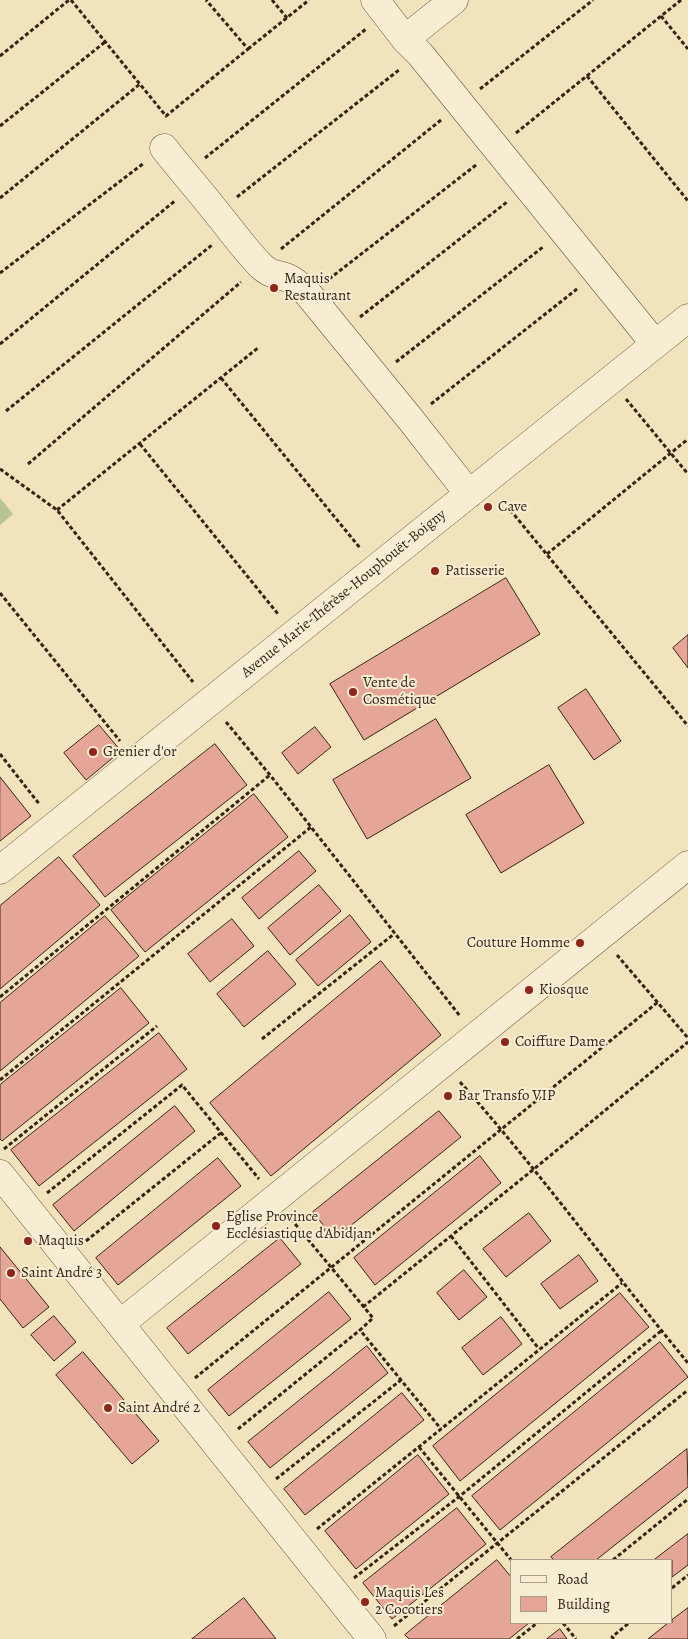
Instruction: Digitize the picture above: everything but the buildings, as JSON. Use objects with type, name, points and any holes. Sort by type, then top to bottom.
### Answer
[{"type":"street","points":[[412,46],[454,0]]},
{"type":"street","points":[[380,6],[655,344]]},
{"type":"street","points":[[164,148],[261,265],[273,275],[286,277],[296,283],[309,294],[412,420],[477,487]]},
{"type":"street","name":"Avenue Marie-Thérèse-Houphouët-Boigny","points":[[0,870],[688,318]]},
{"type":"street","points":[[120,1324],[688,865]]},
{"type":"street","points":[[0,1174],[336,1593],[383,1633]]},
{"type":"path","points":[[0,56],[70,0],[166,116],[309,0]]},
{"type":"path","points":[[206,0],[248,49]]},
{"type":"path","points":[[272,0],[287,18]]},
{"type":"path","points":[[28,464],[261,265],[460,104],[593,0]]},
{"type":"path","points":[[309,294],[496,149],[681,0]]},
{"type":"path","points":[[0,344],[189,180],[380,6]]},
{"type":"path","points":[[661,16],[688,49]]},
{"type":"path","points":[[0,126],[105,42]]},
{"type":"path","points":[[6,411],[224,222],[412,46]]},
{"type":"path","points":[[587,76],[688,201]]},
{"type":"path","points":[[0,198],[140,84]]},
{"type":"path","points":[[0,273],[164,148]]},
{"type":"path","points":[[340,332],[527,186]]},
{"type":"path","points":[[377,378],[563,231]]},
{"type":"path","points":[[412,420],[597,273]]},
{"type":"path","points":[[57,510],[259,347]]},
{"type":"path","points":[[221,378],[376,568]]},
{"type":"path","points":[[611,380],[688,474]]},
{"type":"path","points":[[547,554],[688,439]]},
{"type":"path","points":[[140,444],[294,634]]},
{"type":"path","points":[[0,470],[57,510],[476,1036]]},
{"type":"path","points":[[477,487],[547,554],[688,726]]},
{"type":"path","points":[[0,593],[136,760]]},
{"type":"path","points":[[0,755],[56,825]]},
{"type":"path","points":[[0,997],[270,775]]},
{"type":"path","points":[[0,1080],[310,827]]},
{"type":"path","points":[[262,1039],[394,934]]},
{"type":"path","points":[[363,1307],[534,1169],[688,1040],[658,1002],[600,936]]},
{"type":"path","points":[[176,1394],[658,1002]]},
{"type":"path","points":[[0,1153],[157,1026]]},
{"type":"path","points":[[443,1063],[534,1169],[622,1283],[688,1363]]},
{"type":"path","points":[[28,1209],[182,1085],[373,1318],[217,1446]]},
{"type":"path","points":[[66,1257],[222,1132]]},
{"type":"path","points":[[451,1236],[539,1349]]},
{"type":"path","points":[[298,1545],[622,1283]]},
{"type":"path","points":[[360,1330],[441,1429]]},
{"type":"path","points":[[336,1593],[460,1496],[661,1331]]},
{"type":"path","points":[[256,1494],[401,1380]]},
{"type":"path","points":[[383,1633],[688,1390]]},
{"type":"path","points":[[419,1446],[510,1559]]},
{"type":"path","points":[[614,1559],[688,1499]]},
{"type":"path","points":[[673,1587],[688,1575]]},
{"type":"path","points":[[516,1639],[536,1624]]},
{"type":"path","points":[[564,1624],[576,1639]]},
{"type":"path","points":[[614,1639],[612,1636],[628,1624]]},
{"type":"green space","points":[[0,498],[13,514],[0,525]]},
{"type":"place","name":"Maquis Restaurant","points":[[274,288]]},
{"type":"place","name":"Cave","points":[[488,507]]},
{"type":"place","name":"Patisserie","points":[[435,571]]},
{"type":"place","name":"Vente de Cosmétique","points":[[353,692]]},
{"type":"place","name":"Grenier d'or","points":[[93,752]]},
{"type":"place","name":"Couture Homme","points":[[580,943]]},
{"type":"place","name":"Kiosque","points":[[529,990]]},
{"type":"place","name":"Coiffure Dame","points":[[505,1042]]},
{"type":"place","name":"Bar Transfo VIP","points":[[448,1096]]},
{"type":"place","name":"Eglise Province Ecclésiastique d'Abidjan","points":[[216,1226]]},
{"type":"place","name":"Maquis","points":[[28,1241]]},
{"type":"place","name":"Saint André 3","points":[[11,1273]]},
{"type":"place","name":"Saint André 2","points":[[108,1408]]},
{"type":"place","name":"Maquis Les 2 Cocotiers","points":[[365,1602]]}]
